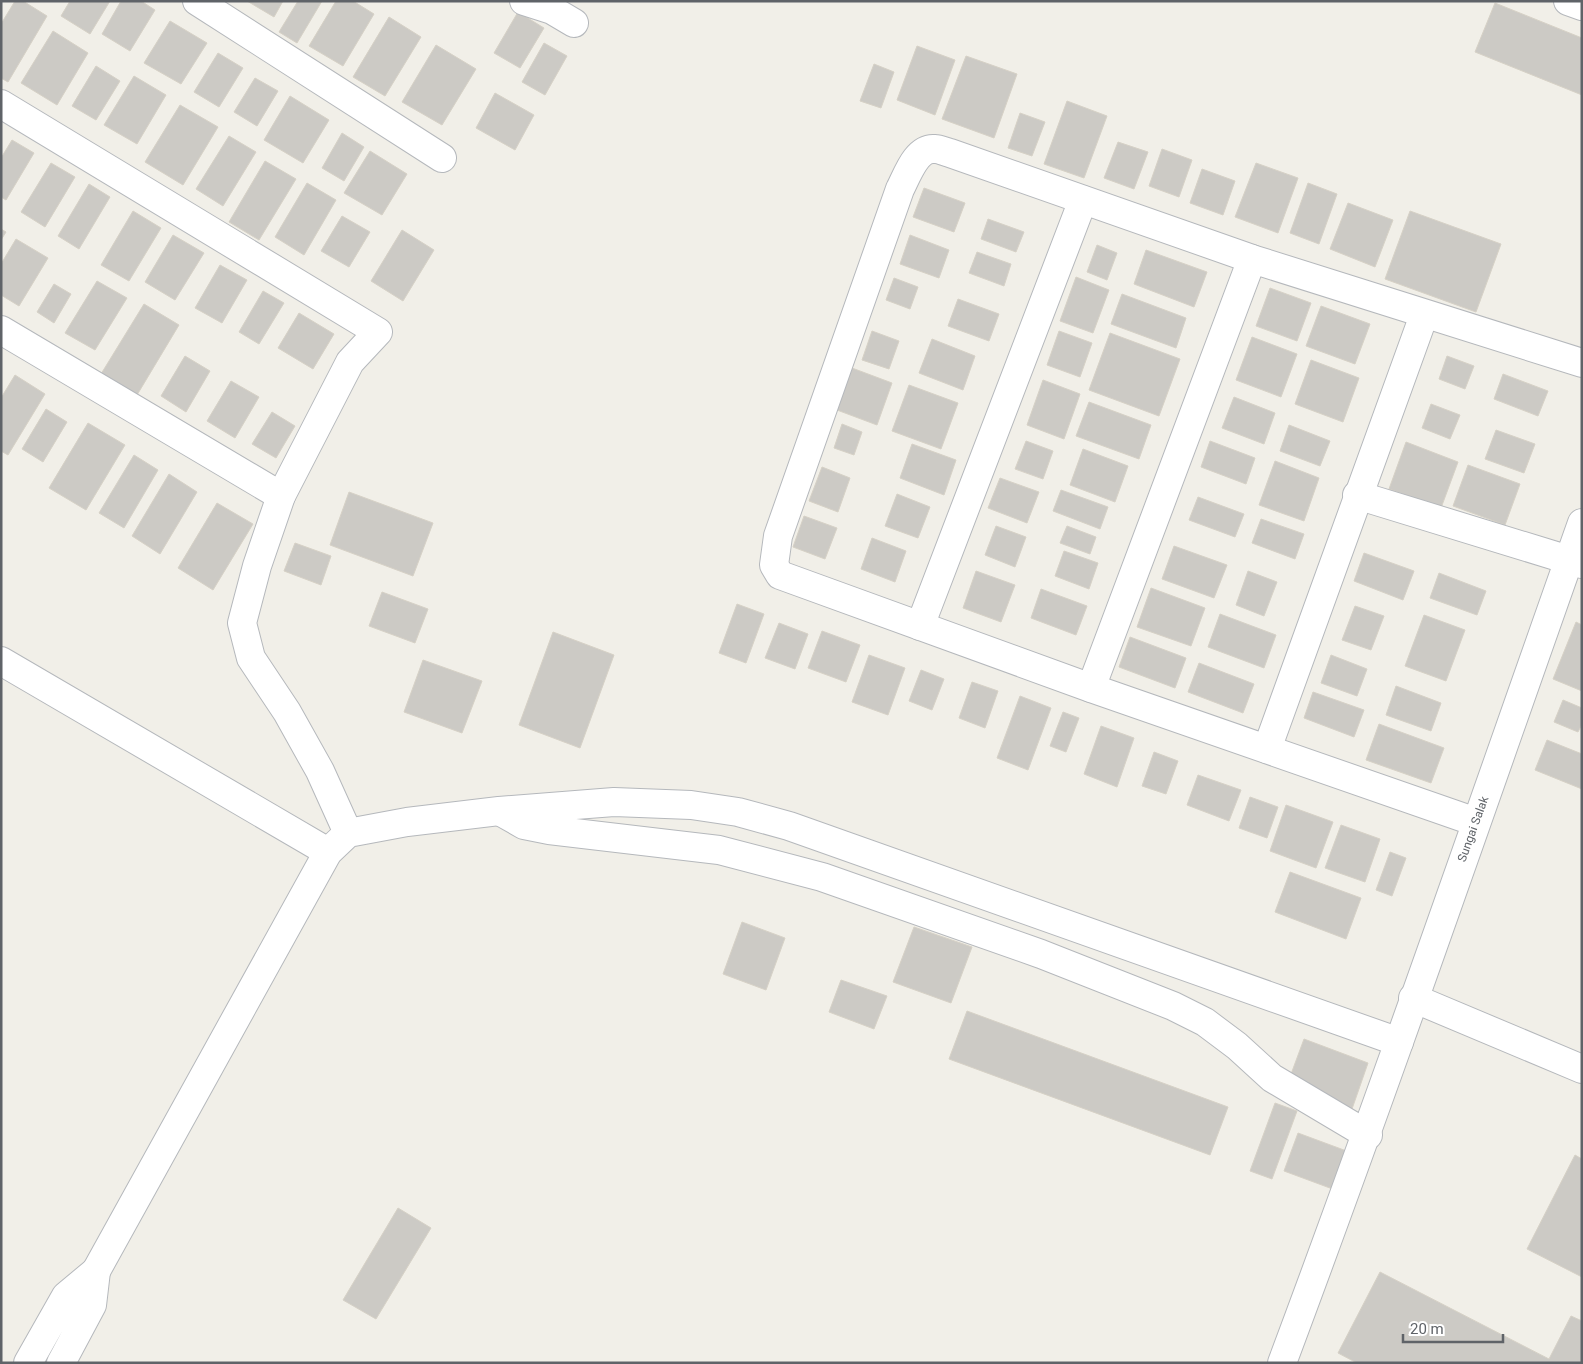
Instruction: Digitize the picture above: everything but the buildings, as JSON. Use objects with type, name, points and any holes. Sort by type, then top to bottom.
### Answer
[{"type":"street","points":[[197,1],[442,158]]},
{"type":"street","points":[[524,1],[552,10],[574,23]]},
{"type":"street","points":[[1568,1],[1582,6]]},
{"type":"street","points":[[1,104],[378,332],[350,362],[281,496],[257,566],[242,622],[250,658],[287,712],[320,771],[348,833]]},
{"type":"street","points":[[1476,822],[1091,688],[780,575],[774,564],[778,536],[900,189],[918,156],[934,148],[1252,259],[1424,315],[1582,363]]},
{"type":"street","points":[[920,626],[1083,200]]},
{"type":"street","points":[[1091,688],[1252,259]]},
{"type":"street","points":[[1267,749],[1357,495],[1424,315]]},
{"type":"street","points":[[1,330],[281,496]]},
{"type":"street","points":[[1357,495],[1575,562]]},
{"type":"street","name":"Sungai Salak","points":[[1282,1363],[1368,1135],[1413,998],[1476,822],[1575,562],[1582,523]]},
{"type":"street","points":[[1,661],[328,852]]},
{"type":"street","points":[[28,1363],[66,1296],[96,1271],[328,852],[348,833],[407,822],[499,811],[614,802],[691,805],[738,812],[789,826],[1398,1042]]},
{"type":"street","points":[[499,811],[524,825],[550,830],[719,850],[813,874],[1041,954],[1173,1006],[1205,1022],[1237,1046],[1272,1078],[1368,1135]]},
{"type":"street","points":[[1413,998],[1582,1069]]},
{"type":"street","points":[[61,1363],[92,1304],[96,1271]]}]
